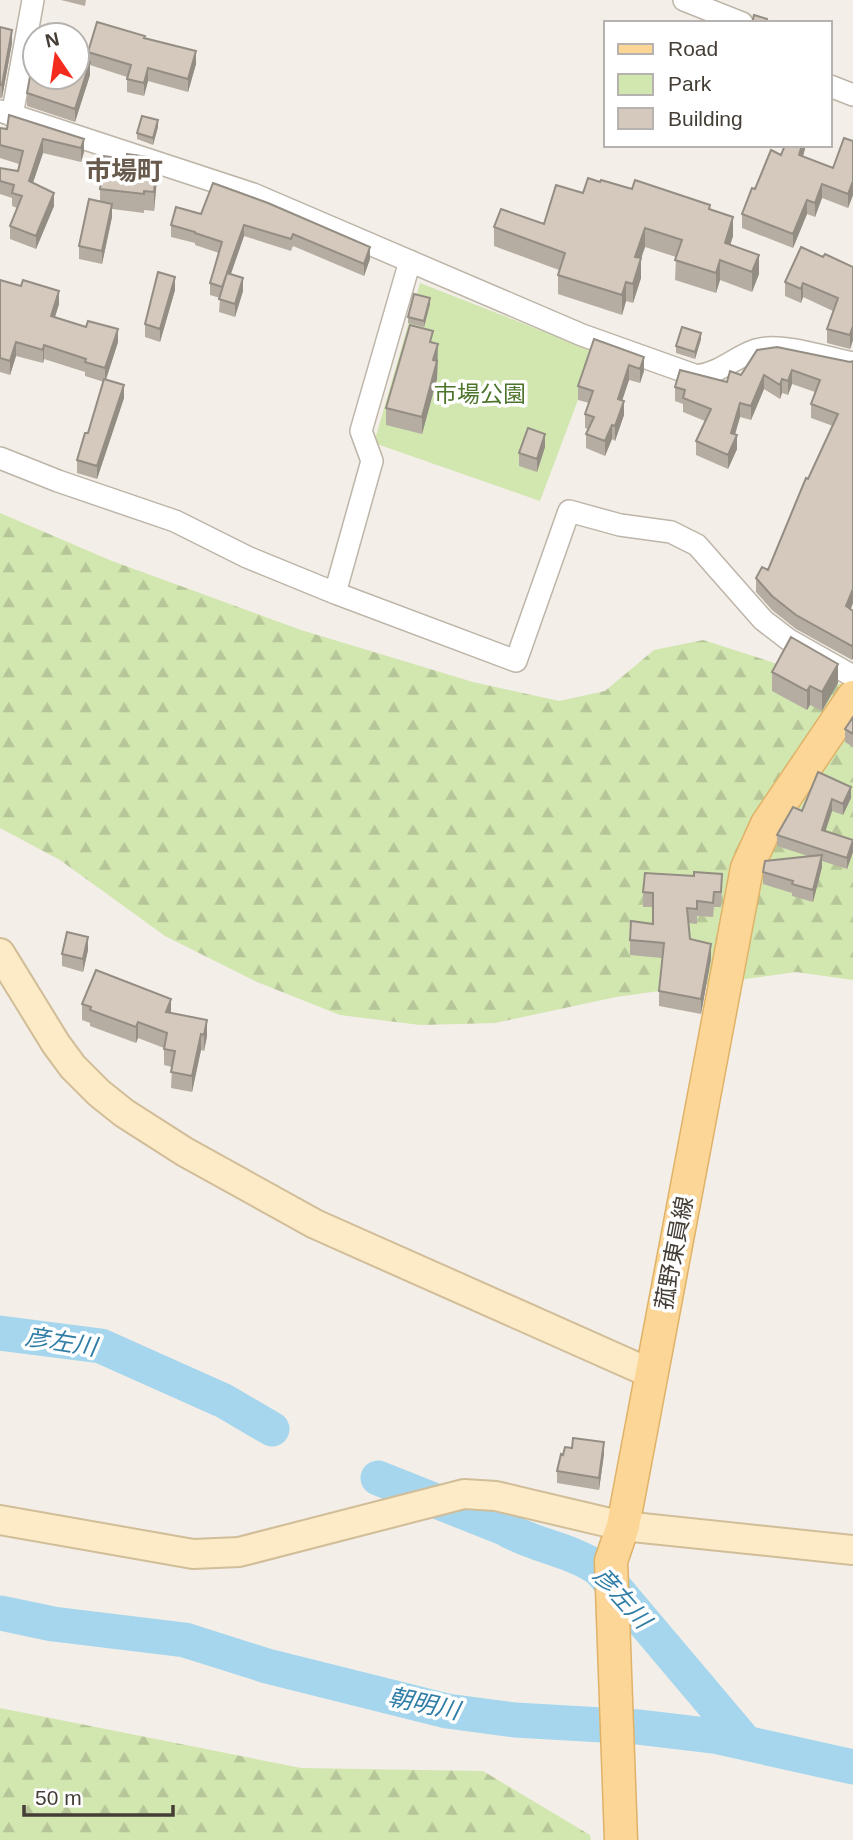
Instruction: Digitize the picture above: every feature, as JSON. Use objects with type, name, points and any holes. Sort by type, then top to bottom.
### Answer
[{"type":"main road","name":"菰野東員線","points":[[621,1840],[611,1561],[623,1526],[747,868],[768,824],[853,697]]},
{"type":"street","points":[[33,0],[6,114],[253,194],[582,335],[697,376],[711,374],[753,351],[768,347],[853,363]]},
{"type":"street","points":[[684,0],[737,21]]},
{"type":"street","points":[[832,87],[853,95]]},
{"type":"street","points":[[335,593],[372,461],[361,431],[410,261]]},
{"type":"street","points":[[0,458],[58,481],[176,521],[247,557],[516,661],[569,511],[620,525],[671,532],[696,545],[764,620],[789,640],[853,676]]},
{"type":"street","points":[[0,953],[73,1067],[124,1114],[185,1152],[314,1224],[650,1373]]},
{"type":"street","points":[[0,1520],[193,1554],[239,1552],[464,1494],[496,1496],[623,1526],[853,1550]]},
{"type":"green space","name":"市場公園","points":[[420,283],[596,352],[540,501],[374,443]]},
{"type":"green space","points":[[0,513],[112,561],[301,630],[473,682],[559,701],[605,691],[654,650],[703,640],[853,688],[853,980],[796,972],[616,997],[495,1023],[420,1025],[340,1015],[257,982],[165,936],[60,860],[0,828]]},
{"type":"green space","points":[[0,1708],[301,1768],[483,1771],[590,1835],[591,1840],[0,1840]]},
{"type":"building","points":[[754,15],[767,19],[766,21],[752,21]]},
{"type":"building","points":[[97,22],[145,36],[144,38],[196,51],[188,79],[148,68],[144,83],[127,79],[131,65],[91,53]]},
{"type":"building","points":[[0,27],[12,30],[2,85],[0,85]]},
{"type":"building","points":[[27,91],[81,91],[75,109]]},
{"type":"building","points":[[9,115],[84,139],[81,148],[43,139],[29,181],[54,193],[36,236],[10,226],[22,196],[12,193],[14,185],[0,181],[0,168],[18,171],[23,151],[0,145],[0,128],[7,129]]},
{"type":"building","points":[[142,116],[158,120],[153,138],[137,133]]},
{"type":"building","points":[[844,138],[853,141],[853,181],[848,194],[822,184],[815,203],[807,200],[793,234],[742,214],[771,150],[781,155],[784,147],[801,147],[799,155],[833,168]]},
{"type":"building","points":[[127,154],[157,160],[154,192],[144,191],[144,194],[100,189],[104,156],[127,159]]},
{"type":"building","points":[[588,178],[632,189],[635,180],[710,205],[709,209],[733,217],[725,243],[759,255],[752,272],[720,260],[716,273],[675,260],[682,240],[645,228],[635,257],[641,258],[633,284],[626,282],[622,295],[558,275],[565,253],[494,227],[501,209],[544,224],[556,185],[583,193]]},
{"type":"building","points":[[213,183],[268,203],[370,247],[364,264],[293,234],[291,239],[244,225],[222,287],[210,283],[222,242],[171,225],[176,207],[201,214]]},
{"type":"building","points":[[89,199],[112,204],[102,251],[79,246]]},
{"type":"building","points":[[801,247],[853,267],[853,326],[850,335],[827,329],[838,298],[803,283],[801,289],[785,282]]},
{"type":"building","points":[[158,272],[175,277],[160,329],[145,324]]},
{"type":"building","points":[[227,273],[243,278],[235,304],[219,299]]},
{"type":"building","points":[[0,280],[21,286],[23,280],[59,291],[51,316],[86,327],[88,321],[118,329],[105,368],[44,345],[43,350],[16,342],[10,361],[0,358]]},
{"type":"building","points":[[414,294],[430,298],[424,321],[408,317]]},
{"type":"building","points":[[410,325],[433,331],[430,342],[438,344],[433,360],[437,361],[422,417],[386,408]]},
{"type":"building","points":[[682,327],[701,333],[695,352],[676,346]]},
{"type":"building","points":[[594,339],[644,357],[640,369],[629,365],[618,399],[624,401],[615,426],[612,425],[605,441],[586,434],[594,417],[585,414],[593,391],[578,386]]},
{"type":"building","points":[[777,347],[853,361],[853,589],[846,606],[853,611],[852,646],[796,615],[772,596],[756,578],[762,567],[768,570],[806,478],[808,479],[838,414],[811,404],[820,380],[792,370],[788,381],[782,379],[780,385],[764,375],[751,406],[740,403],[731,433],[737,435],[728,455],[696,441],[711,409],[683,398],[685,390],[675,387],[680,370],[727,382],[730,371],[741,375],[757,350]]},
{"type":"building","points":[[104,379],[124,385],[97,466],[77,460]]},
{"type":"building","points":[[528,428],[545,434],[537,459],[519,453]]},
{"type":"building","points":[[791,637],[838,664],[822,692],[810,686],[807,691],[772,672]]},
{"type":"building","points":[[853,717],[853,734],[845,729]]},
{"type":"building","points":[[818,772],[851,787],[843,804],[832,799],[822,830],[853,840],[847,858],[777,835],[793,807],[802,811]]},
{"type":"building","points":[[822,855],[813,890],[763,872],[765,861]]},
{"type":"building","points":[[694,872],[722,874],[721,892],[714,892],[713,903],[697,901],[697,909],[687,908],[690,939],[711,944],[701,999],[659,991],[664,943],[630,940],[631,921],[653,924],[653,893],[643,892],[645,873],[694,876]]},
{"type":"building","points":[[67,932],[88,937],[83,959],[62,954]]},
{"type":"building","points":[[96,970],[171,999],[166,1012],[207,1020],[204,1035],[201,1034],[192,1076],[171,1072],[175,1051],[164,1049],[167,1033],[138,1022],[136,1027],[90,1010],[91,1007],[82,1004]]},
{"type":"building","points":[[573,1438],[604,1442],[599,1478],[557,1471],[561,1454],[563,1455],[565,1447],[572,1448]]},
{"type":"waterway","name":"彦左川","points":[[0,1333],[101,1346],[224,1401],[272,1429]]},
{"type":"waterway","name":"彦左川","points":[[378,1478],[576,1557],[599,1569],[746,1743]]},
{"type":"waterway","name":"朝明川","points":[[0,1613],[53,1624],[185,1640],[267,1666],[447,1711],[515,1720],[638,1727],[714,1736],[853,1767]]},
{"type":"district","name":"市場町","points":[[124,171]]}]
